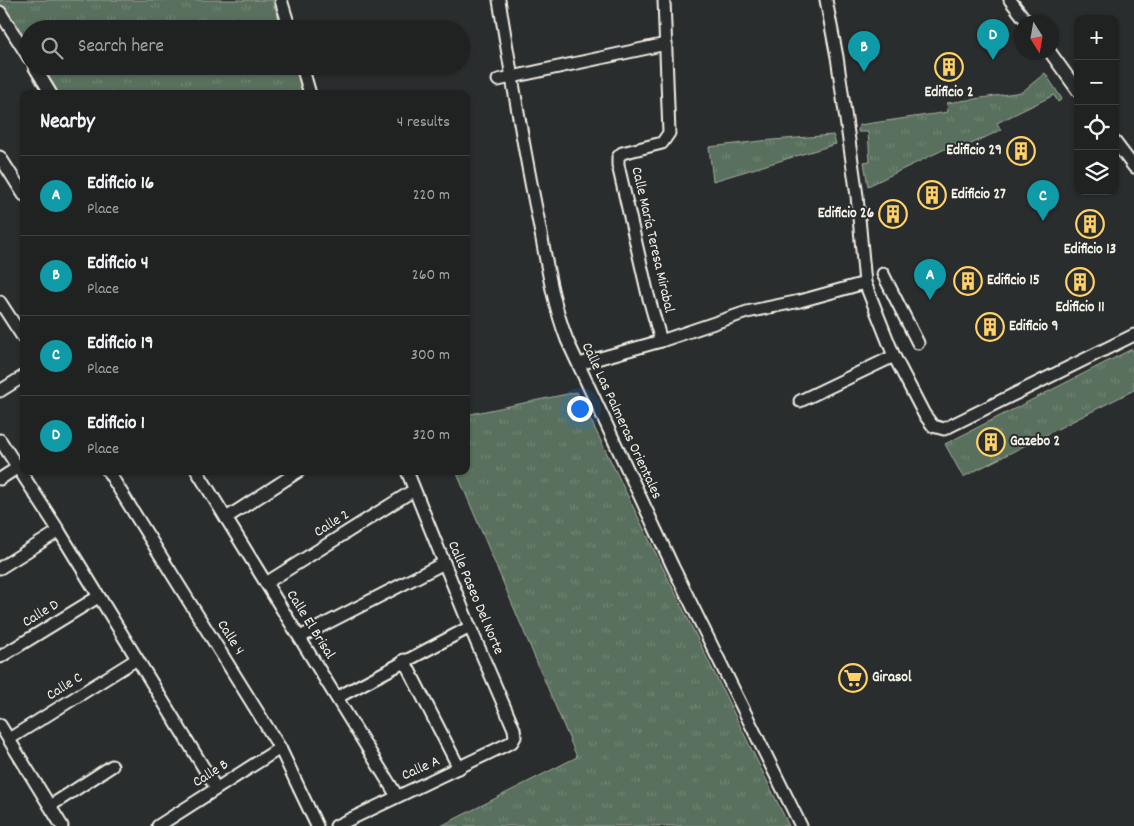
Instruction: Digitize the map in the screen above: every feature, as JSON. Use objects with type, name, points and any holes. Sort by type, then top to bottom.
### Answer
[{"type":"street","points":[[281,0],[287,20]]},
{"type":"street","name":"Calle Las Palmeras Orientales","points":[[499,0],[557,313],[567,340],[673,567],[801,826]]},
{"type":"street","name":"Calle María Teresa Mirabal","points":[[661,341],[648,295],[618,165],[618,157],[622,152],[662,143],[669,133],[664,0]]},
{"type":"street","points":[[826,0],[838,57],[856,186],[865,283],[894,356],[924,414],[933,426],[944,428],[1134,335]]},
{"type":"street","points":[[1010,0],[1022,15]]},
{"type":"street","points":[[0,12],[20,44]]},
{"type":"street","points":[[498,80],[666,44]]},
{"type":"street","points":[[1056,60],[1074,85]]},
{"type":"street","points":[[39,75],[49,90]]},
{"type":"street","points":[[305,75],[309,90]]},
{"type":"street","points":[[1119,147],[1134,167]]},
{"type":"street","points":[[0,157],[20,189]]},
{"type":"street","points":[[883,274],[918,343]]},
{"type":"street","points":[[579,364],[661,341],[747,312],[807,300],[865,283]]},
{"type":"street","points":[[0,302],[20,333]]},
{"type":"street","points":[[800,400],[894,356]]},
{"type":"street","points":[[0,391],[20,378]]},
{"type":"street","points":[[0,440],[20,471]]},
{"type":"street","points":[[0,479],[18,468]]},
{"type":"street","points":[[23,475],[59,531],[216,788]]},
{"type":"street","name":"Calle 4","points":[[110,475],[280,748],[317,826]]},
{"type":"street","name":"Calle El Brisal","points":[[199,475],[338,697],[397,796]]},
{"type":"street","points":[[226,518],[293,475]]},
{"type":"street","name":"Calle Paseo Del Norte","points":[[408,475],[514,729],[515,737]]},
{"type":"street","name":"Calle 2","points":[[266,583],[414,490]]},
{"type":"street","points":[[0,568],[59,531]]},
{"type":"street","points":[[300,638],[444,563]]},
{"type":"street","name":"Calle D","points":[[0,657],[98,597]]},
{"type":"street","points":[[338,697],[470,626]]},
{"type":"street","name":"Calle C","points":[[9,740],[137,659]]},
{"type":"street","points":[[404,660],[459,768]]},
{"type":"street","points":[[0,725],[62,826]]},
{"type":"street","name":"Calle A","points":[[336,826],[512,742],[515,737]]},
{"type":"street","name":"Calle B","points":[[158,826],[280,748]]},
{"type":"street","points":[[50,806],[112,766]]},
{"type":"green space","points":[[0,0],[272,0],[280,20],[20,20],[20,35],[0,4]]},
{"type":"green space","points":[[1045,73],[1062,99],[1058,102],[1054,95],[997,123],[1001,130],[954,152],[951,146],[868,186],[864,162],[870,161],[868,132],[858,132],[859,125],[948,112],[947,103],[1022,92]]},
{"type":"green space","points":[[45,75],[298,75],[302,90],[55,90]]},
{"type":"green space","points":[[833,135],[836,144],[713,181],[709,147]]},
{"type":"green space","points":[[1132,349],[1134,353],[1134,390],[963,477],[945,444]]},
{"type":"green space","points":[[577,392],[789,826],[441,826],[577,757],[458,475],[470,475],[470,414]]},
{"type":"place","name":"Edificio 1","points":[[993,60]]},
{"type":"place","name":"Edificio 2","points":[[949,67]]},
{"type":"place","name":"Edificio 4","points":[[864,72]]},
{"type":"place","name":"Edificio 29","points":[[1021,151]]},
{"type":"place","name":"Edificio 27","points":[[932,195]]},
{"type":"place","name":"Edificio 26","points":[[893,214]]},
{"type":"place","name":"Edificio 19","points":[[1043,221]]},
{"type":"place","name":"Edificio 13","points":[[1090,224]]},
{"type":"place","name":"Edificio 15","points":[[968,281]]},
{"type":"place","name":"Edificio 11","points":[[1080,282]]},
{"type":"place","name":"Edificio 16","points":[[930,300]]},
{"type":"place","name":"Edificio 9","points":[[990,327]]},
{"type":"place","name":"Gazebo 2","points":[[991,442]]},
{"type":"place","name":"Girasol","points":[[853,678]]}]
